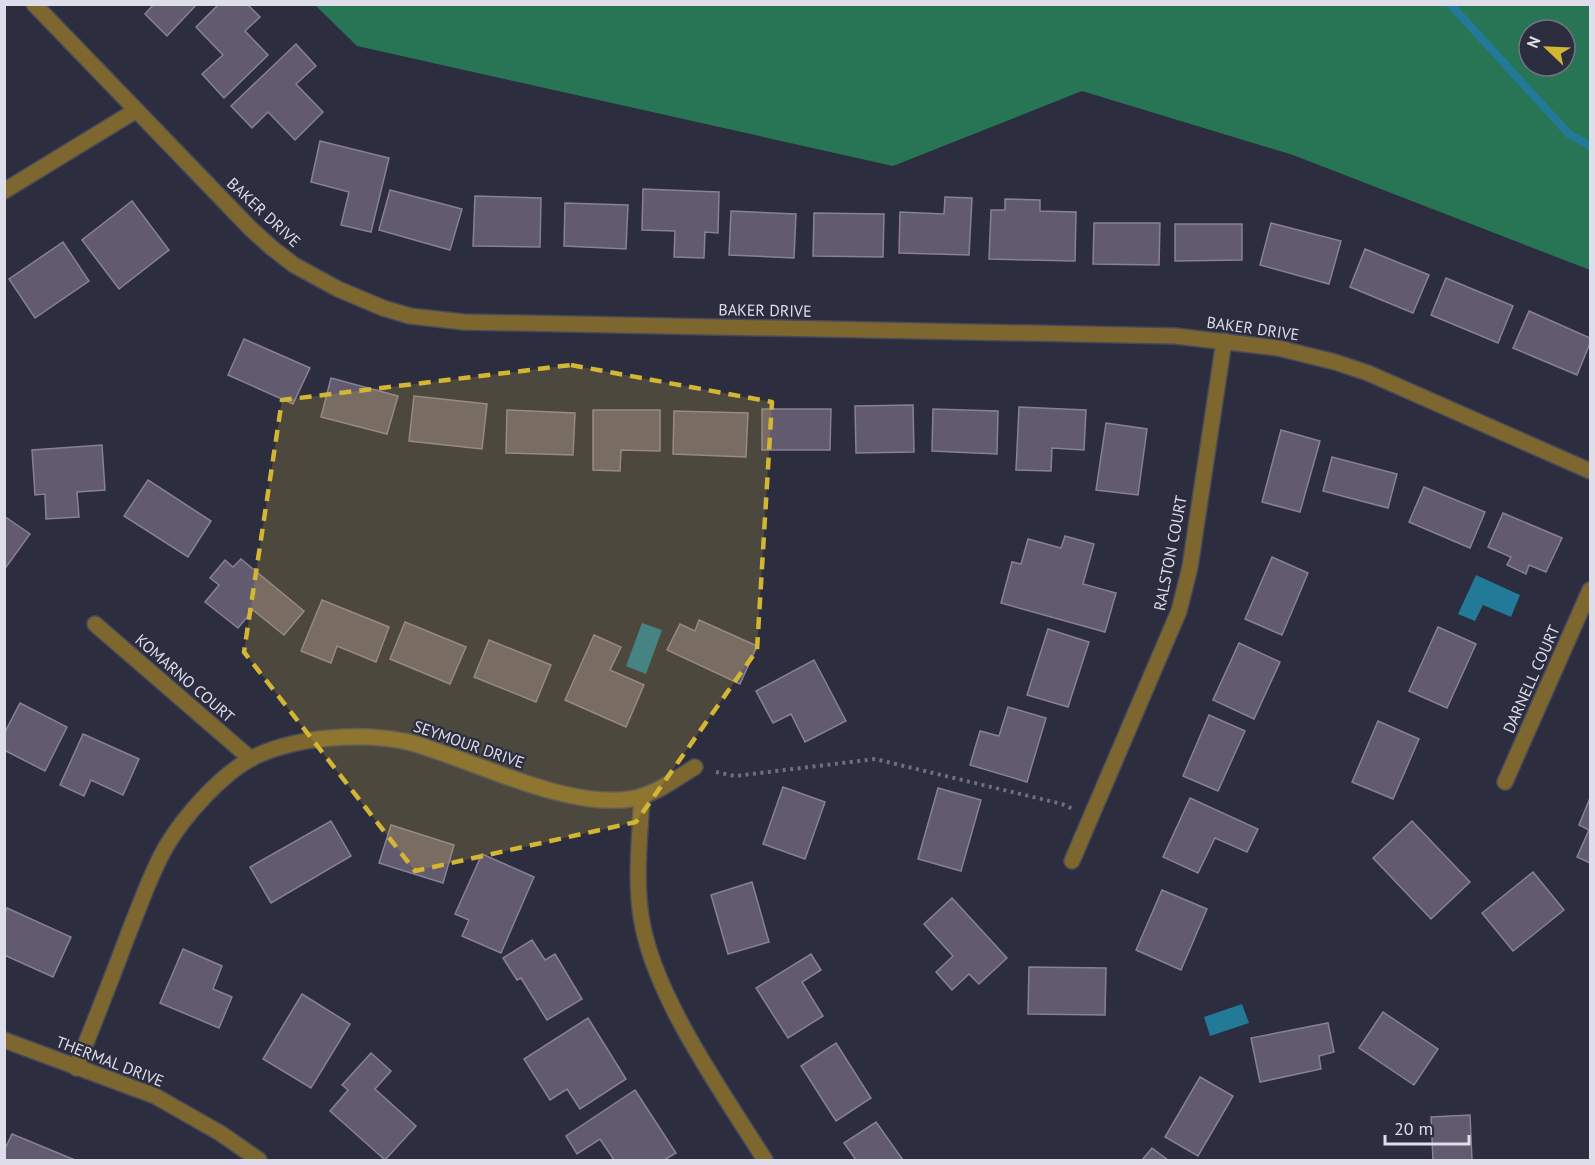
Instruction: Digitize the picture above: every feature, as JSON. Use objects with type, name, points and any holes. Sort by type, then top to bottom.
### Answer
[{"type":"street","name":"BAKER DRIVE","points":[[34,4],[135,111],[272,248],[294,265],[338,290],[363,301],[410,315],[464,322],[1163,335],[1224,341],[1297,352],[1368,374],[1590,471]]},
{"type":"street","points":[[4,191],[135,111]]},
{"type":"street","name":"RALSTON COURT","points":[[1072,861],[1182,602],[1190,567],[1224,341]]},
{"type":"street","name":"DARNELL COURT","points":[[1505,782],[1590,590]]},
{"type":"street","name":"KOMARNO COURT","points":[[95,624],[251,759]]},
{"type":"street","name":"SEYMOUR DRIVE","points":[[76,1068],[149,881],[167,844],[207,795],[251,759],[274,749],[303,742],[351,736],[376,737],[405,741],[507,777],[574,796],[615,800],[629,800],[642,796],[695,767]]},
{"type":"street","points":[[642,796],[638,884],[641,915],[648,947],[666,992],[697,1051],[765,1161]]},
{"type":"street","name":"THERMAL DRIVE","points":[[4,1040],[154,1096],[220,1133],[259,1161]]},
{"type":"path","points":[[695,767],[735,776],[875,759],[1062,804],[1091,817]]},
{"type":"highlighted area","points":[[571,365],[772,402],[757,650],[636,822],[415,871],[244,652],[282,400]]},
{"type":"green space","points":[[315,5],[1590,5],[1590,270],[1293,155],[1082,91],[893,166],[357,46]]},
{"type":"water","points":[[1476,575],[1520,595],[1511,617],[1483,605],[1475,621],[1458,614]]},
{"type":"water","points":[[642,623],[662,630],[646,674],[626,666]]},
{"type":"water","points":[[1242,1004],[1249,1023],[1210,1036],[1204,1017]]},
{"type":"building","points":[[154,4],[197,4],[167,36],[145,14]]},
{"type":"building","points":[[219,4],[247,4],[260,17],[245,31],[268,55],[224,98],[202,74],[223,55],[196,27]]},
{"type":"building","points":[[296,44],[316,66],[296,84],[323,112],[295,140],[268,112],[252,128],[231,106]]},
{"type":"building","points":[[320,141],[389,158],[371,232],[341,225],[349,192],[311,182]]},
{"type":"building","points":[[643,189],[719,192],[718,233],[705,232],[704,258],[674,257],[675,231],[642,230]]},
{"type":"building","points":[[390,190],[462,209],[450,250],[379,230]]},
{"type":"building","points":[[475,196],[541,198],[540,247],[473,246]]},
{"type":"building","points":[[945,197],[972,198],[969,255],[899,253],[900,212],[944,214]]},
{"type":"building","points":[[1005,199],[1040,200],[1040,211],[1076,212],[1075,261],[989,259],[991,210],[1005,210]]},
{"type":"building","points":[[132,201],[169,250],[119,289],[82,240]]},
{"type":"building","points":[[565,203],[628,205],[626,249],[564,246]]},
{"type":"building","points":[[731,211],[796,214],[794,258],[729,255]]},
{"type":"building","points":[[814,213],[884,214],[883,257],[813,256]]},
{"type":"building","points":[[1094,223],[1160,223],[1159,265],[1093,264]]},
{"type":"building","points":[[1271,223],[1341,241],[1329,284],[1260,265]]},
{"type":"building","points":[[1175,224],[1242,224],[1242,260],[1175,261]]},
{"type":"building","points":[[63,242],[89,281],[35,318],[9,279]]},
{"type":"building","points":[[1365,249],[1429,275],[1413,313],[1350,287]]},
{"type":"building","points":[[1446,278],[1513,306],[1498,343],[1431,315]]},
{"type":"building","points":[[1529,311],[1590,338],[1577,375],[1513,348]]},
{"type":"building","points":[[244,339],[310,368],[293,404],[228,375]]},
{"type":"building","points":[[331,378],[398,396],[387,434],[321,417]]},
{"type":"building","points":[[414,396],[487,404],[482,449],[409,441]]},
{"type":"building","points":[[913,405],[914,452],[856,453],[855,406]]},
{"type":"building","points":[[1019,407],[1086,410],[1084,450],[1052,448],[1051,471],[1016,470]]},
{"type":"building","points":[[762,409],[831,409],[830,450],[762,450]]},
{"type":"building","points":[[933,409],[998,411],[997,454],[932,451]]},
{"type":"building","points":[[507,410],[575,413],[573,455],[506,453]]},
{"type":"building","points":[[593,410],[660,410],[660,451],[621,450],[620,471],[593,470]]},
{"type":"building","points":[[674,411],[748,413],[746,457],[673,454]]},
{"type":"building","points":[[1106,423],[1147,429],[1138,495],[1096,490]]},
{"type":"building","points":[[1281,430],[1320,441],[1300,512],[1262,502]]},
{"type":"building","points":[[102,445],[105,490],[77,492],[79,517],[46,519],[45,494],[35,495],[32,450]]},
{"type":"building","points":[[1332,457],[1397,474],[1388,508],[1323,491]]},
{"type":"building","points":[[148,480],[211,521],[188,557],[124,516]]},
{"type":"building","points":[[1424,487],[1485,512],[1470,548],[1409,522]]},
{"type":"building","points":[[1503,513],[1562,538],[1546,572],[1529,565],[1526,574],[1507,565],[1511,557],[1488,547]]},
{"type":"building","points":[[4,516],[30,534],[4,570]]},
{"type":"building","points":[[1065,536],[1094,544],[1083,584],[1116,593],[1105,632],[1001,603],[1012,562],[1021,564],[1028,539],[1061,548]]},
{"type":"building","points":[[1272,557],[1308,573],[1282,635],[1245,619]]},
{"type":"building","points":[[241,559],[304,611],[284,635],[253,610],[238,628],[205,602],[219,585],[210,578],[225,560],[233,567]]},
{"type":"building","points":[[322,600],[389,627],[376,662],[337,646],[331,663],[301,651]]},
{"type":"building","points":[[699,620],[757,646],[740,684],[667,650],[680,624],[695,631]]},
{"type":"building","points":[[405,622],[466,647],[450,684],[390,659]]},
{"type":"building","points":[[1438,627],[1476,644],[1447,708],[1409,691]]},
{"type":"building","points":[[1048,629],[1089,642],[1068,707],[1027,695]]},
{"type":"building","points":[[594,635],[621,647],[610,670],[644,685],[626,727],[565,700]]},
{"type":"building","points":[[489,640],[551,665],[536,702],[474,677]]},
{"type":"building","points":[[1239,643],[1280,662],[1254,719],[1213,700]]},
{"type":"building","points":[[814,660],[846,721],[805,742],[791,714],[773,723],[756,691]]},
{"type":"building","points":[[20,703],[67,727],[45,771],[4,750],[4,734]]},
{"type":"building","points":[[1008,707],[1046,718],[1027,782],[970,765],[980,731],[999,736]]},
{"type":"building","points":[[1209,715],[1245,731],[1218,791],[1183,776]]},
{"type":"building","points":[[1378,721],[1419,739],[1393,799],[1352,782]]},
{"type":"building","points":[[83,734],[139,759],[123,795],[91,780],[84,796],[60,785]]},
{"type":"building","points":[[783,787],[825,802],[805,859],[763,844]]},
{"type":"building","points":[[938,788],[981,800],[961,871],[918,859]]},
{"type":"building","points":[[1190,798],[1258,829],[1247,852],[1215,838],[1198,873],[1163,857]]},
{"type":"building","points":[[1590,798],[1590,863],[1577,857],[1589,830],[1579,825]]},
{"type":"building","points":[[331,821],[351,856],[271,903],[250,867]]},
{"type":"building","points":[[1412,821],[1470,882],[1431,919],[1373,858]]},
{"type":"building","points":[[391,825],[454,845],[443,883],[379,863]]},
{"type":"building","points":[[482,854],[534,877],[501,953],[462,936],[469,920],[455,914]]},
{"type":"building","points":[[1533,872],[1564,910],[1513,951],[1482,913]]},
{"type":"building","points":[[752,882],[769,942],[728,954],[711,895]]},
{"type":"building","points":[[1162,890],[1207,909],[1181,970],[1136,950]]},
{"type":"building","points":[[952,898],[1007,958],[979,984],[969,974],[952,990],[936,972],[953,956],[924,924]]},
{"type":"building","points":[[7,908],[71,937],[53,977],[4,955],[4,915]]},
{"type":"building","points":[[532,940],[545,960],[555,954],[582,999],[547,1020],[521,978],[517,980],[503,958]]},
{"type":"building","points":[[183,949],[222,966],[213,989],[232,997],[219,1028],[160,1003]]},
{"type":"building","points":[[811,954],[821,970],[802,982],[823,1016],[788,1038],[756,988]]},
{"type":"building","points":[[1029,967],[1106,968],[1105,1015],[1028,1014]]},
{"type":"building","points":[[302,994],[350,1024],[311,1088],[263,1059]]},
{"type":"building","points":[[1383,1012],[1438,1049],[1414,1085],[1359,1048]]},
{"type":"building","points":[[588,1018],[626,1079],[580,1109],[567,1089],[550,1100],[524,1059]]},
{"type":"building","points":[[1328,1023],[1334,1052],[1319,1056],[1321,1069],[1260,1082],[1251,1038]]},
{"type":"building","points":[[836,1043],[871,1098],[836,1121],[801,1066]]},
{"type":"building","points":[[371,1053],[391,1071],[375,1089],[416,1126],[385,1160],[330,1111],[348,1090],[342,1085]]},
{"type":"building","points":[[1200,1077],[1233,1096],[1198,1156],[1165,1137]]},
{"type":"building","points":[[635,1090],[676,1153],[664,1160],[614,1160],[600,1139],[577,1154],[566,1136]]},
{"type":"building","points":[[1470,1115],[1472,1160],[1433,1160],[1431,1117]]},
{"type":"building","points":[[876,1122],[903,1160],[856,1160],[844,1143]]},
{"type":"building","points":[[12,1134],[75,1160],[4,1160],[4,1151]]},
{"type":"building","points":[[1152,1148],[1168,1160],[1142,1160]]},
{"type":"waterway","points":[[1450,4],[1569,134],[1590,146]]}]
